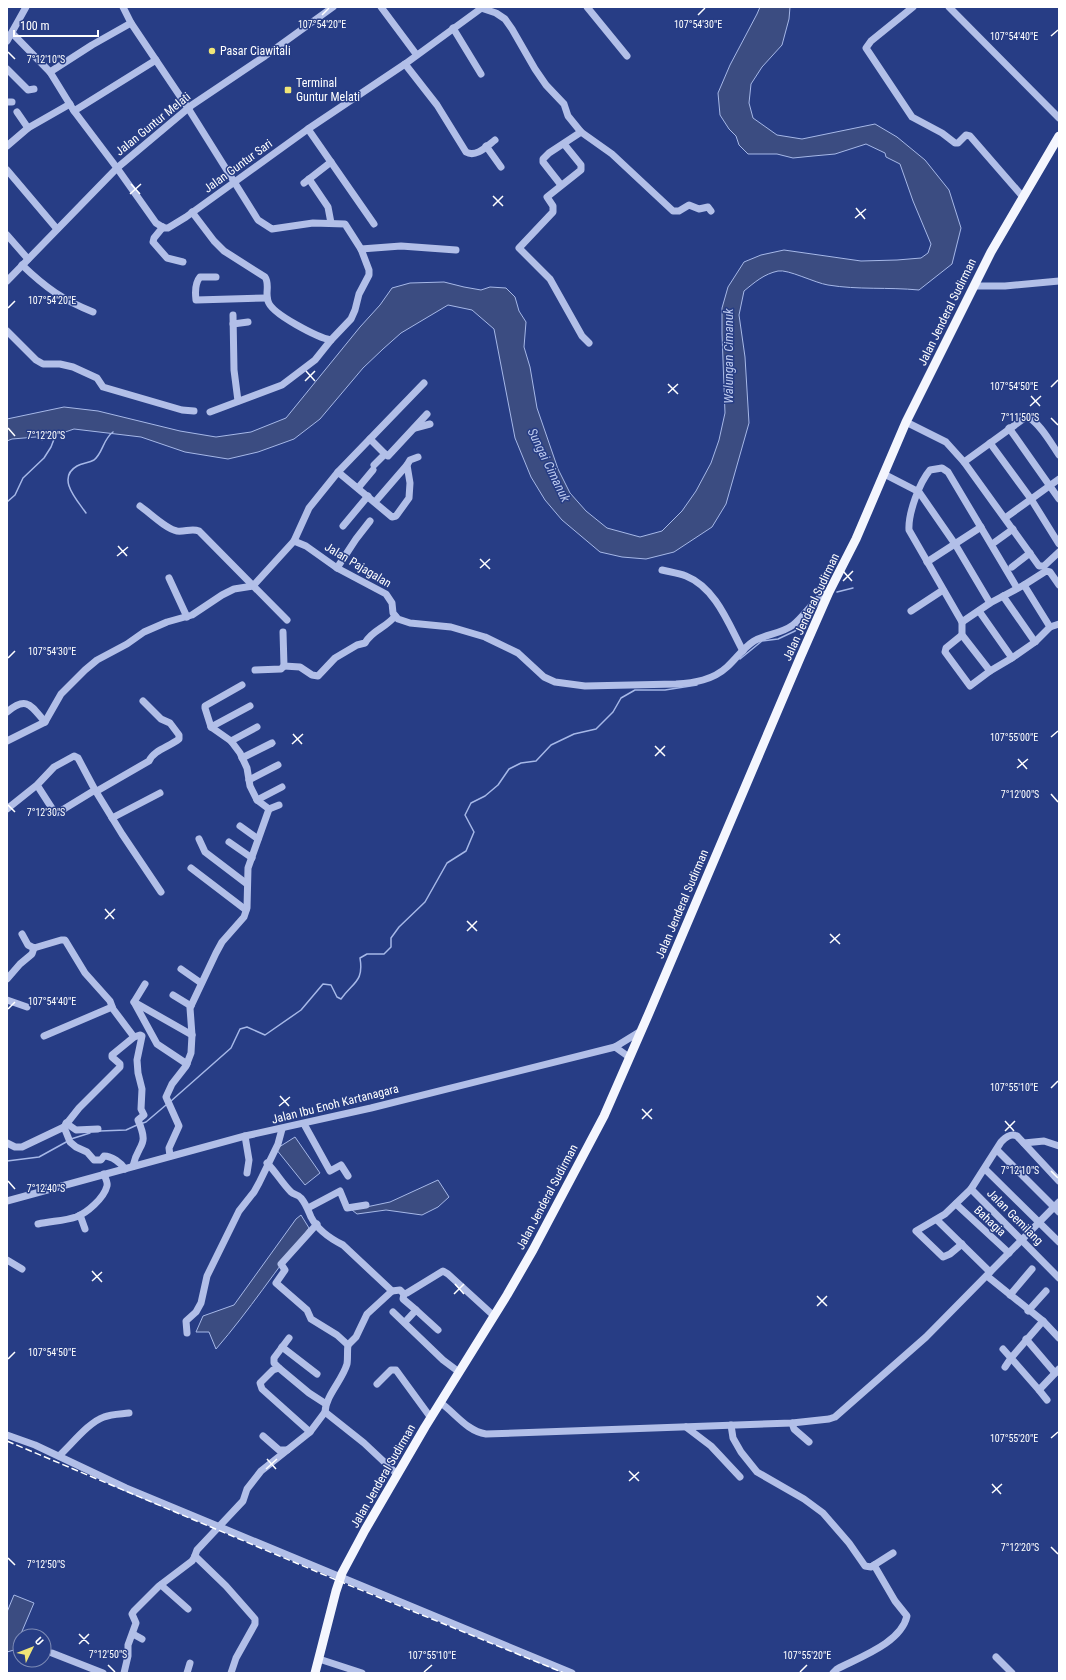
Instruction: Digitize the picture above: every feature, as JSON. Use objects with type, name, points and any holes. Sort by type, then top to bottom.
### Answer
[{"type":"main road","name":"Jalan Jenderal Sudirman","points":[[315,1673],[341,1577],[365,1530],[397,1474],[533,1250],[612,1099],[753,767],[829,592],[856,539],[906,422],[991,252],[1059,136]]},
{"type":"street","points":[[7,41],[26,7]]},
{"type":"street","points":[[123,7],[131,23],[188,108],[258,220],[272,229],[313,223],[341,223],[347,225],[361,249],[369,270],[369,275],[359,294],[351,319],[315,360],[282,385],[210,412]]},
{"type":"street","name":"Jalan Guntur Melati","points":[[7,280],[117,168],[188,108],[265,56],[333,7]]},
{"type":"street","points":[[381,7],[416,54]]},
{"type":"street","points":[[587,7],[627,56]]},
{"type":"street","points":[[912,7],[871,41],[866,48],[912,117],[942,133],[955,143],[958,143],[966,135],[970,136],[1023,197]]},
{"type":"street","points":[[949,7],[1059,118]]},
{"type":"street","points":[[482,8],[496,13],[505,19],[535,69],[546,85],[564,104],[568,116],[580,132],[612,154],[674,212],[679,211],[689,205],[699,209],[708,208],[711,211]]},
{"type":"street","name":"Jalan Guntur Sari","points":[[163,227],[170,227],[192,212],[308,129],[405,64],[416,54],[482,8]]},
{"type":"street","points":[[50,72],[97,42],[131,23]]},
{"type":"street","points":[[453,28],[481,74]]},
{"type":"street","points":[[12,33],[50,72],[74,111],[117,168],[145,210],[156,223],[163,227],[154,238],[153,242],[167,258],[183,262]]},
{"type":"street","points":[[74,111],[156,60]]},
{"type":"street","points":[[405,64],[437,105],[466,152],[474,154],[495,140]]},
{"type":"street","points":[[7,69],[28,90],[34,89]]},
{"type":"street","points":[[7,146],[28,128],[70,104]]},
{"type":"street","points":[[17,112],[28,128]]},
{"type":"street","points":[[308,129],[374,224]]},
{"type":"street","points":[[561,185],[543,160],[547,155],[580,132]]},
{"type":"street","points":[[564,144],[575,156],[581,168],[547,197],[553,206],[553,212],[520,248],[550,279],[582,336],[590,343]]},
{"type":"street","points":[[486,146],[501,167]]},
{"type":"street","points":[[331,223],[328,207],[306,181],[332,162]]},
{"type":"street","points":[[7,170],[57,229]]},
{"type":"street","points":[[192,212],[214,241],[224,251],[265,277],[268,282],[267,298],[271,307],[285,318],[324,338],[331,340]]},
{"type":"street","points":[[7,235],[28,259]]},
{"type":"street","points":[[361,249],[401,246],[456,250]]},
{"type":"street","points":[[22,265],[49,289],[70,302],[93,312]]},
{"type":"street","points":[[216,277],[200,277],[198,279],[195,291],[196,300],[267,298]]},
{"type":"street","points":[[974,286],[1005,286],[1059,281]]},
{"type":"street","points":[[233,315],[234,370],[238,401]]},
{"type":"street","points":[[233,324],[248,322]]},
{"type":"street","points":[[7,331],[29,354],[40,362],[73,366],[97,378],[103,387],[182,410],[194,411]]},
{"type":"street","points":[[7,741],[46,722],[61,694],[97,660],[127,644],[144,632],[167,622],[187,617],[234,588],[253,586],[294,541],[309,508],[338,472],[424,383]]},
{"type":"street","points":[[370,439],[388,456],[428,414]]},
{"type":"street","points":[[964,462],[1026,417],[1031,418],[1037,423],[1059,455]]},
{"type":"street","points":[[906,422],[946,442],[964,462],[1030,553],[1042,567],[1059,552]]},
{"type":"street","points":[[414,428],[430,424]]},
{"type":"street","points":[[1009,428],[1059,499]]},
{"type":"street","points":[[990,444],[1030,499],[1059,544]]},
{"type":"street","points":[[358,488],[385,454]]},
{"type":"street","points":[[375,502],[410,460],[418,457]]},
{"type":"street","points":[[338,472],[392,517],[396,516],[410,498],[410,483],[407,465]]},
{"type":"street","points":[[990,670],[962,635],[962,622],[909,530],[910,516],[919,492],[930,470],[935,468],[944,469],[949,474],[1017,588]]},
{"type":"street","points":[[884,474],[919,492],[955,544],[990,603]]},
{"type":"street","points":[[1005,518],[1059,479]]},
{"type":"street","points":[[343,526],[368,496]]},
{"type":"street","points":[[140,506],[172,530],[179,532],[199,531],[287,620]]},
{"type":"street","points":[[337,568],[370,521]]},
{"type":"street","points":[[927,562],[981,527]]},
{"type":"street","points":[[995,542],[1013,529]]},
{"type":"street","name":"Jalan Pajagalan","points":[[294,541],[306,546],[337,568],[386,594],[392,603],[395,616]]},
{"type":"street","points":[[1012,566],[1030,553]]},
{"type":"street","points":[[662,570],[687,577],[709,592],[743,651]]},
{"type":"street","points":[[962,622],[990,603],[1024,585],[1046,571],[1050,572],[1059,585]]},
{"type":"street","points":[[169,578],[187,617]]},
{"type":"street","points":[[1024,585],[1050,627]]},
{"type":"street","points":[[911,611],[943,590]]},
{"type":"street","points":[[255,670],[281,669],[284,666],[300,667],[312,675],[318,676],[335,658],[357,646],[365,644],[369,637],[386,625],[395,616],[410,623],[451,627],[485,637],[523,656],[549,680],[555,682],[585,686],[691,683],[721,672],[755,640],[784,631],[792,626],[819,598],[829,592]]},
{"type":"street","points":[[1003,596],[1035,642]]},
{"type":"street","points":[[979,611],[1012,658]]},
{"type":"street","points":[[962,635],[946,648],[945,652],[967,684],[971,685],[990,670],[1012,658],[1035,642],[1050,627],[1059,624]]},
{"type":"street","points":[[283,632],[284,666]]},
{"type":"street","points":[[242,685],[205,706],[205,708],[211,727],[232,741],[242,758],[247,768],[250,786],[257,800],[269,809]]},
{"type":"street","points":[[37,785],[55,813],[59,812],[149,761],[151,756],[179,739],[179,735],[170,723],[161,719],[143,701]]},
{"type":"street","points":[[7,712],[19,703],[24,703],[33,708],[46,722]]},
{"type":"street","points":[[211,727],[250,706]]},
{"type":"street","points":[[232,741],[257,727]]},
{"type":"street","points":[[242,758],[272,743]]},
{"type":"street","points":[[7,809],[37,785],[54,767],[74,756],[78,758],[112,818],[161,892]]},
{"type":"street","points":[[249,780],[278,764]]},
{"type":"street","points":[[257,800],[282,787]]},
{"type":"street","points":[[112,818],[160,793]]},
{"type":"street","points":[[170,1156],[169,1148],[179,1126],[167,1100],[167,1091],[187,1064],[191,1053],[192,1035],[190,1006],[200,983],[222,942],[244,917],[246,910],[248,868],[269,809],[279,805]]},
{"type":"street","points":[[240,826],[258,839]]},
{"type":"street","points":[[199,839],[205,852],[247,884]]},
{"type":"street","points":[[228,842],[252,858]]},
{"type":"street","points":[[191,868],[246,910]]},
{"type":"street","points":[[22,934],[28,945],[34,948],[65,940],[85,973],[110,1001],[112,1007],[134,1037]]},
{"type":"street","points":[[7,979],[20,964],[32,954],[34,948]]},
{"type":"street","points":[[181,969],[200,983]]},
{"type":"street","points":[[134,1002],[145,984]]},
{"type":"street","points":[[173,995],[190,1006]]},
{"type":"street","points":[[7,1000],[27,1006]]},
{"type":"street","points":[[134,1002],[192,1035]]},
{"type":"street","points":[[134,1002],[157,1044],[187,1064]]},
{"type":"street","points":[[44,1036],[112,1007]]},
{"type":"street","name":"Jalan Ibu Enoh Kartanagara","points":[[7,1201],[245,1136],[304,1124],[615,1047],[642,1031]]},
{"type":"street","points":[[7,1143],[15,1147],[22,1147],[65,1125],[79,1108],[120,1067],[120,1064],[112,1057],[112,1055],[134,1037],[140,1035],[142,1038],[137,1060],[138,1073],[142,1089],[142,1109],[144,1115],[139,1123],[144,1136],[144,1142],[134,1159],[133,1166]]},
{"type":"street","points":[[615,1047],[629,1057]]},
{"type":"street","points":[[304,1124],[330,1170],[341,1165],[348,1176]]},
{"type":"street","points":[[65,1125],[76,1130],[98,1129]]},
{"type":"street","points":[[65,1125],[69,1139],[76,1147],[87,1152],[94,1160],[101,1160],[104,1156],[108,1156],[121,1163],[125,1169]]},
{"type":"street","points":[[187,1334],[186,1321],[196,1312],[207,1276],[238,1211],[254,1192],[267,1163],[278,1144],[282,1129]]},
{"type":"street","points":[[245,1136],[249,1160],[247,1173]]},
{"type":"street","points":[[962,1244],[950,1254],[943,1257],[916,1232],[936,1220],[956,1204],[971,1189],[1001,1142],[1010,1136],[1017,1136],[1059,1182]]},
{"type":"street","points":[[1024,1143],[1044,1141],[1059,1146]]},
{"type":"street","points":[[441,1403],[467,1426],[477,1432],[486,1434],[792,1423],[824,1420],[835,1417],[926,1337],[1039,1222],[1057,1207],[997,1150]]},
{"type":"street","points":[[267,1163],[291,1192],[299,1195],[317,1224],[334,1241],[343,1245],[392,1291]]},
{"type":"street","points":[[985,1169],[1059,1242]]},
{"type":"street","points":[[38,1224],[72,1218],[80,1215],[92,1206],[104,1192],[107,1185],[104,1174]]},
{"type":"street","name":"Jalan Gemilang","points":[[971,1189],[1023,1239],[1059,1278]]},
{"type":"street","points":[[308,1208],[340,1191],[347,1208],[366,1205]]},
{"type":"street","name":"Bahagia","points":[[956,1204],[1009,1253]]},
{"type":"street","points":[[80,1215],[85,1229]]},
{"type":"street","points":[[936,1220],[962,1244],[1010,1295],[1042,1321],[1059,1338]]},
{"type":"street","points":[[317,1224],[281,1264],[285,1270],[276,1283],[307,1310],[311,1319],[337,1335],[348,1345]]},
{"type":"street","points":[[7,1260],[22,1268]]},
{"type":"street","points":[[1010,1295],[1032,1269]]},
{"type":"street","points":[[404,1294],[412,1291],[443,1271],[494,1316]]},
{"type":"street","points":[[124,1673],[128,1658],[128,1645],[133,1634],[136,1621],[132,1613],[161,1584],[192,1561],[197,1550],[243,1501],[247,1489],[261,1471],[310,1432],[325,1412],[326,1404],[340,1380],[347,1364],[348,1345],[356,1337],[367,1314],[392,1291],[400,1290],[404,1294],[403,1298],[438,1330]]},
{"type":"street","points":[[1028,1310],[1046,1291]]},
{"type":"street","points":[[405,1322],[416,1310]]},
{"type":"street","points":[[394,1312],[443,1360],[459,1372]]},
{"type":"street","points":[[1005,1367],[1042,1321]]},
{"type":"street","points":[[289,1338],[273,1360],[279,1368],[309,1393],[326,1404]]},
{"type":"street","points":[[1026,1339],[1057,1371],[1039,1390]]},
{"type":"street","points":[[282,1347],[317,1374]]},
{"type":"street","points":[[1003,1349],[1047,1400]]},
{"type":"street","points":[[279,1368],[273,1370],[260,1383],[260,1386],[310,1432]]},
{"type":"street","points":[[376,1384],[391,1370],[396,1370],[431,1418]]},
{"type":"street","points":[[325,1412],[364,1443],[397,1474]]},
{"type":"street","points":[[59,1456],[88,1426],[104,1417],[129,1413]]},
{"type":"street","points":[[792,1423],[794,1429],[809,1442]]},
{"type":"street","points":[[731,1425],[733,1438],[741,1452],[757,1472],[804,1499],[822,1514],[849,1543],[865,1566],[870,1568],[893,1553]]},
{"type":"street","points":[[686,1427],[711,1446],[740,1476]]},
{"type":"street","points":[[7,1435],[59,1456],[126,1488],[572,1673]]},
{"type":"street","points":[[263,1436],[279,1450],[287,1450]]},
{"type":"street","points":[[195,1556],[226,1586],[255,1619],[255,1624],[233,1664],[231,1673]]},
{"type":"street","points":[[833,1673],[837,1669],[887,1644],[906,1622],[907,1616],[895,1601],[874,1565]]},
{"type":"street","points":[[161,1584],[188,1610]]},
{"type":"street","points":[[133,1634],[142,1639]]},
{"type":"street","points":[[52,1653],[103,1673]]},
{"type":"street","points":[[996,1657],[1012,1673]]},
{"type":"street","points":[[319,1659],[362,1673]]},
{"type":"street","points":[[187,1673],[190,1663]]},
{"type":"water","points":[[760,7],[790,7],[789,19],[782,45],[762,67],[751,84],[749,103],[753,118],[777,135],[802,139],[875,124],[897,137],[925,160],[949,190],[961,228],[952,264],[919,290],[828,285],[788,272],[778,271],[764,276],[744,291],[739,315],[745,357],[749,423],[726,504],[712,527],[674,552],[646,559],[622,557],[600,552],[562,520],[545,500],[531,477],[515,438],[494,329],[472,310],[448,305],[401,333],[383,349],[363,368],[320,419],[294,439],[258,452],[228,459],[185,452],[141,437],[74,429],[42,440],[36,437],[12,439],[7,441],[7,419],[64,407],[98,411],[180,431],[216,437],[251,432],[286,418],[360,327],[380,305],[392,288],[410,283],[444,282],[481,290],[490,287],[506,288],[515,297],[519,311],[526,322],[524,347],[530,367],[537,408],[558,469],[570,493],[586,511],[607,528],[640,537],[662,531],[682,511],[696,491],[711,463],[719,440],[725,413],[722,308],[728,287],[744,262],[761,255],[784,250],[861,261],[921,258],[928,253],[931,244],[913,201],[900,164],[886,157],[885,153],[866,144],[835,154],[793,158],[777,154],[748,154],[739,145],[736,136],[729,129],[720,115],[718,93],[730,65]]},
{"type":"water","points":[[295,1137],[320,1173],[305,1185],[276,1149]]},
{"type":"water","points":[[438,1180],[449,1197],[438,1207],[422,1215],[386,1210],[357,1214],[352,1210],[390,1202]]},
{"type":"water","points":[[301,1215],[309,1228],[240,1320],[216,1349],[209,1332],[196,1332],[203,1316],[234,1305],[296,1219]]},
{"type":"water","points":[[14,1595],[34,1603],[23,1628],[12,1628],[12,1651],[7,1652],[7,1612]]},
{"type":"waterway","points":[[86,513],[70,489],[68,477],[71,471],[77,466],[94,460],[99,454],[107,438],[113,432]]},
{"type":"waterway","points":[[7,502],[15,495],[23,478],[44,458],[51,447],[56,434]]},
{"type":"waterway","points":[[837,592],[853,588]]},
{"type":"waterway","points":[[812,610],[821,602]]},
{"type":"waterway","points":[[740,659],[762,641],[778,639],[795,631],[809,613]]},
{"type":"waterway","points":[[171,1101],[231,1048],[240,1029],[247,1027],[265,1035],[301,1010],[323,984],[331,985],[337,997],[341,999],[359,977],[361,966],[360,958],[367,954],[384,954],[391,947],[391,938],[399,927],[425,902],[447,863],[466,851],[474,832],[465,815],[471,803],[485,796],[498,785],[509,769],[521,763],[536,761],[551,745],[574,734],[596,729],[613,712],[621,698],[635,690],[665,690],[697,685]]},
{"type":"waterway","points":[[143,1123],[166,1105]]},
{"type":"waterway","points":[[100,1131],[126,1130],[137,1125]]},
{"type":"waterway","points":[[71,1139],[90,1133]]},
{"type":"waterway","points":[[7,1161],[39,1157],[68,1141]]},
{"type":"railway","points":[[7,1441],[334,1579],[564,1673]]},
{"type":"place","name":"Pasar Ciawitali","points":[[212,51]]},
{"type":"place","name":"Terminal Guntur Melati","points":[[288,90]]},
{"type":"water label","name":"Walungan Cimanuk","points":[[728,356]]},
{"type":"water label","name":"Sungai Cimanuk","points":[[549,465]]}]
